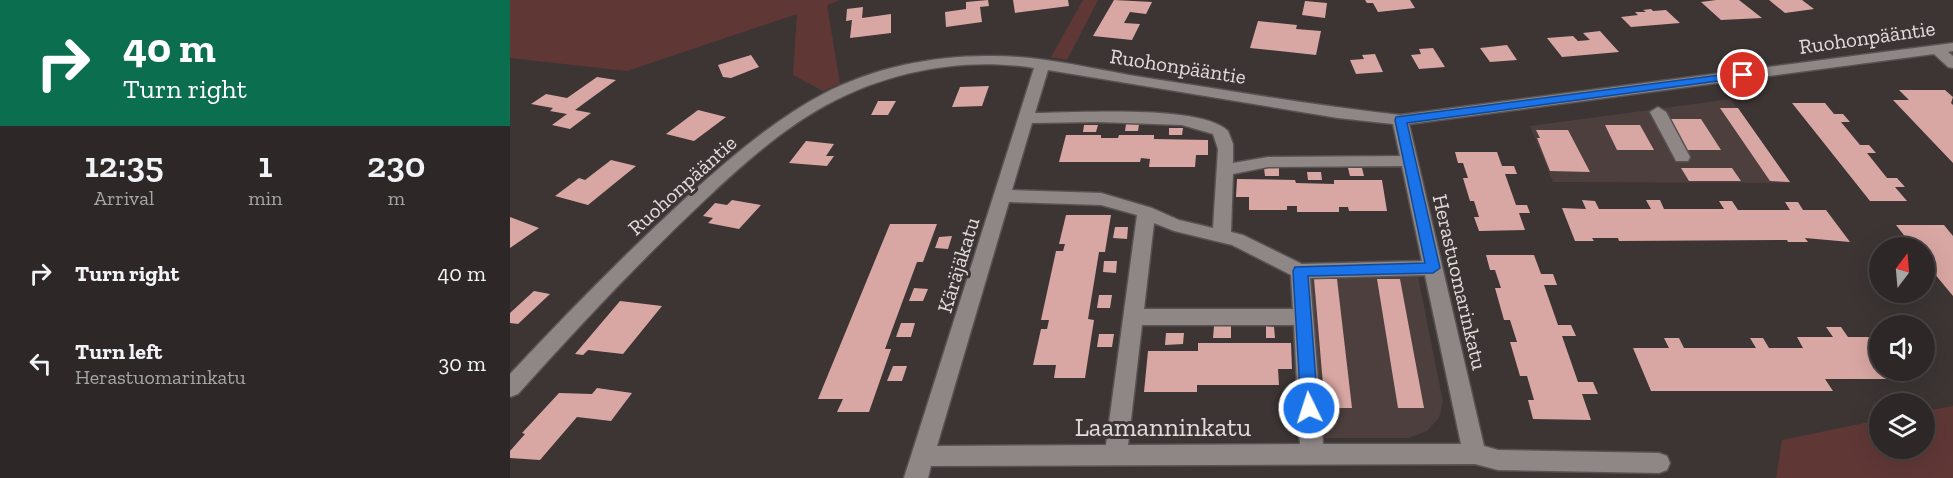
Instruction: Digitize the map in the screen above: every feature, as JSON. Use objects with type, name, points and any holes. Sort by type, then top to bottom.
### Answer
[{"type":"street","points":[[1945,48],[1953,64]]},
{"type":"street","name":"Ruohonpääntie","points":[[510,388],[650,242],[742,159],[802,112],[858,84],[927,66],[988,59],[1042,65],[1338,113],[1400,120],[1945,48]]},
{"type":"street","name":"Käräjäkatu","points":[[916,478],[1042,65]]},
{"type":"street","points":[[1658,112],[1682,157]]},
{"type":"street","points":[[1026,118],[1147,117],[1209,127],[1219,131],[1224,137],[1226,170],[1222,236]]},
{"type":"street","name":"Herastuomarinkatu","points":[[1400,120],[1475,454]]},
{"type":"street","points":[[1226,170],[1268,162],[1410,161]]},
{"type":"street","points":[[1002,196],[1101,199],[1146,212],[1174,225],[1237,240],[1300,271],[1433,268]]},
{"type":"street","points":[[1116,455],[1146,212]]},
{"type":"street","points":[[1300,271],[1312,454]]},
{"type":"street","points":[[1132,316],[1303,317]]},
{"type":"street","name":"Laamanninkatu","points":[[923,456],[1475,454],[1498,460],[1659,463]]},
{"type":"shaded area","points":[[510,0],[840,0],[827,5],[840,84],[823,91],[793,75],[797,14],[627,71],[510,58]]},
{"type":"shaded area","points":[[1083,0],[1098,0],[1067,60],[1051,57]]},
{"type":"shaded area","points":[[1731,99],[1791,183],[1553,182],[1530,126]]},
{"type":"shaded area","points":[[1297,266],[1416,266],[1443,402],[1439,418],[1427,431],[1409,438],[1309,438]]},
{"type":"shaded area","points":[[1953,406],[1953,478],[1776,478],[1782,440],[1869,422],[1869,459],[1935,459],[1935,409]]},
{"type":"building","points":[[988,0],[989,6],[980,7],[982,22],[946,27],[945,12],[966,9],[966,2]]},
{"type":"building","points":[[1013,0],[1068,0],[1069,6],[1015,13]]},
{"type":"building","points":[[1114,0],[1152,2],[1146,14],[1130,12],[1124,23],[1140,24],[1132,40],[1093,36]]},
{"type":"building","points":[[1365,0],[1410,0],[1415,8],[1378,12],[1373,3],[1367,3]]},
{"type":"building","points":[[1739,0],[1762,18],[1721,20],[1701,2]]},
{"type":"building","points":[[1769,0],[1802,0],[1814,9],[1785,13]]},
{"type":"building","points":[[1305,1],[1327,3],[1325,18],[1302,15]]},
{"type":"building","points":[[863,7],[862,18],[891,14],[891,33],[850,38],[852,20],[846,21],[847,9]]},
{"type":"building","points":[[1643,10],[1653,11],[1666,10],[1680,23],[1631,27],[1621,17],[1638,15],[1635,12],[1646,12]]},
{"type":"building","points":[[1258,21],[1297,25],[1296,29],[1321,31],[1316,55],[1250,48]]},
{"type":"building","points":[[1600,31],[1619,52],[1562,57],[1547,38],[1573,36],[1578,41],[1590,40],[1583,33]]},
{"type":"building","points":[[1507,45],[1517,60],[1490,62],[1480,48]]},
{"type":"building","points":[[1433,48],[1445,67],[1419,69],[1411,55],[1421,54],[1419,49]]},
{"type":"building","points":[[1375,54],[1383,72],[1356,74],[1350,60],[1364,59],[1362,55]]},
{"type":"building","points":[[751,55],[759,67],[731,78],[723,77],[718,65]]},
{"type":"building","points":[[597,77],[616,80],[575,110],[591,113],[570,129],[552,125],[567,114],[550,111],[553,108],[531,104],[546,94],[567,98]]},
{"type":"building","points":[[989,86],[982,106],[952,107],[960,87]]},
{"type":"building","points":[[1899,90],[1945,90],[1953,97],[1951,103],[1953,105],[1953,163],[1893,100],[1909,100]]},
{"type":"building","points":[[878,101],[896,101],[888,115],[871,115]]},
{"type":"building","points":[[1792,103],[1825,103],[1834,114],[1843,114],[1850,122],[1841,122],[1860,145],[1869,145],[1876,153],[1867,153],[1887,178],[1897,178],[1905,187],[1895,187],[1907,201],[1870,201]]},
{"type":"building","points":[[1720,108],[1738,108],[1790,182],[1770,181]]},
{"type":"building","points":[[698,110],[726,117],[694,141],[666,134]]},
{"type":"building","points":[[1664,119],[1701,119],[1721,150],[1682,150]]},
{"type":"building","points":[[1126,124],[1139,124],[1138,131],[1125,131]]},
{"type":"building","points":[[1084,125],[1098,125],[1096,132],[1083,132]]},
{"type":"building","points":[[1605,125],[1640,125],[1654,150],[1617,150]]},
{"type":"building","points":[[1169,128],[1183,128],[1182,135],[1169,135]]},
{"type":"building","points":[[1536,130],[1568,130],[1590,172],[1550,171]]},
{"type":"building","points":[[1066,135],[1101,135],[1101,138],[1118,138],[1119,135],[1154,135],[1154,139],[1208,140],[1208,155],[1196,155],[1195,167],[1149,167],[1150,159],[1141,158],[1140,162],[1059,162]]},
{"type":"building","points":[[806,141],[834,144],[826,156],[834,156],[827,166],[789,163]]},
{"type":"building","points":[[1455,152],[1497,152],[1502,166],[1514,166],[1517,174],[1505,174],[1516,205],[1527,205],[1530,213],[1519,213],[1525,230],[1479,231],[1474,217],[1479,217],[1474,201],[1470,201],[1463,178],[1468,178],[1463,163],[1458,163]]},
{"type":"building","points":[[611,160],[636,166],[588,205],[555,196],[579,178],[585,180]]},
{"type":"building","points":[[1264,168],[1279,168],[1279,176],[1265,176]]},
{"type":"building","points":[[1348,168],[1362,168],[1364,176],[1350,176]]},
{"type":"building","points":[[1681,168],[1732,168],[1741,181],[1689,181]]},
{"type":"building","points":[[1307,172],[1321,172],[1322,180],[1308,180]]},
{"type":"building","points":[[1237,179],[1295,180],[1296,183],[1334,184],[1334,180],[1382,180],[1387,211],[1349,211],[1348,207],[1339,207],[1339,212],[1297,212],[1297,206],[1287,206],[1287,210],[1249,210],[1249,197],[1236,197]]},
{"type":"building","points":[[732,200],[761,205],[739,229],[708,223],[713,218],[703,216],[715,203],[727,205]]},
{"type":"building","points":[[1582,200],[1595,201],[1599,209],[1651,209],[1646,200],[1660,200],[1664,209],[1724,209],[1719,201],[1732,201],[1738,210],[1790,210],[1785,202],[1798,202],[1803,210],[1826,210],[1850,242],[1805,238],[1808,242],[1788,242],[1787,240],[1619,241],[1618,238],[1592,238],[1594,241],[1575,241],[1562,208],[1586,209]]},
{"type":"building","points":[[1066,215],[1111,215],[1105,252],[1099,252],[1088,319],[1094,320],[1085,378],[1054,378],[1056,365],[1033,365],[1041,329],[1047,329],[1049,320],[1041,320],[1056,251],[1063,251],[1065,244],[1059,244]]},
{"type":"building","points":[[510,217],[539,228],[510,248]]},
{"type":"building","points":[[890,224],[937,224],[923,262],[917,262],[885,349],[891,349],[869,412],[837,412],[843,399],[818,399]]},
{"type":"building","points":[[1896,225],[1944,225],[1953,236],[1953,296],[1935,274],[1935,237],[1905,237]]},
{"type":"building","points":[[1115,227],[1128,227],[1127,239],[1113,238]]},
{"type":"building","points":[[952,236],[948,249],[935,248],[939,237]]},
{"type":"building","points":[[1486,255],[1534,255],[1541,274],[1553,274],[1557,285],[1544,285],[1558,325],[1571,325],[1576,336],[1562,336],[1578,382],[1593,382],[1598,394],[1582,394],[1591,420],[1533,419],[1528,400],[1534,400],[1527,376],[1520,376],[1510,342],[1517,342],[1510,320],[1504,320],[1495,288],[1501,288],[1495,270],[1490,270]]},
{"type":"building","points":[[1104,261],[1117,261],[1116,273],[1103,272]]},
{"type":"building","points":[[1314,279],[1337,279],[1352,408],[1325,408]]},
{"type":"building","points":[[1377,279],[1400,279],[1424,408],[1398,408]]},
{"type":"building","points":[[914,288],[928,289],[923,301],[909,301]]},
{"type":"building","points":[[534,291],[550,294],[518,324],[510,323],[510,313]]},
{"type":"building","points":[[1099,295],[1112,295],[1110,308],[1097,308]]},
{"type":"building","points":[[620,301],[662,306],[623,354],[588,350],[583,355],[575,354]]},
{"type":"building","points":[[901,323],[915,323],[911,337],[896,337]]},
{"type":"building","points":[[1214,326],[1231,326],[1231,338],[1213,338]]},
{"type":"building","points":[[1266,326],[1274,327],[1275,338],[1266,338]]},
{"type":"building","points":[[1826,327],[1841,327],[1848,337],[1869,337],[1869,379],[1825,379],[1833,391],[1651,391],[1633,348],[1669,348],[1664,338],[1679,338],[1684,348],[1756,348],[1750,338],[1763,338],[1769,348],[1803,348],[1797,337],[1833,337]]},
{"type":"building","points":[[1166,333],[1184,333],[1183,344],[1165,345]]},
{"type":"building","points":[[1099,334],[1114,334],[1112,347],[1097,347]]},
{"type":"building","points":[[1198,343],[1291,343],[1292,369],[1278,369],[1279,385],[1197,385],[1197,392],[1144,392],[1148,351],[1198,351]]},
{"type":"building","points":[[893,366],[907,366],[902,381],[887,381]]},
{"type":"building","points":[[597,388],[632,393],[611,421],[577,417],[540,460],[510,458],[510,451],[525,434],[522,433],[559,393],[592,394]]},
{"type":"route","points":[[1309,408],[1300,271],[1433,268],[1400,120],[1743,75]]}]
